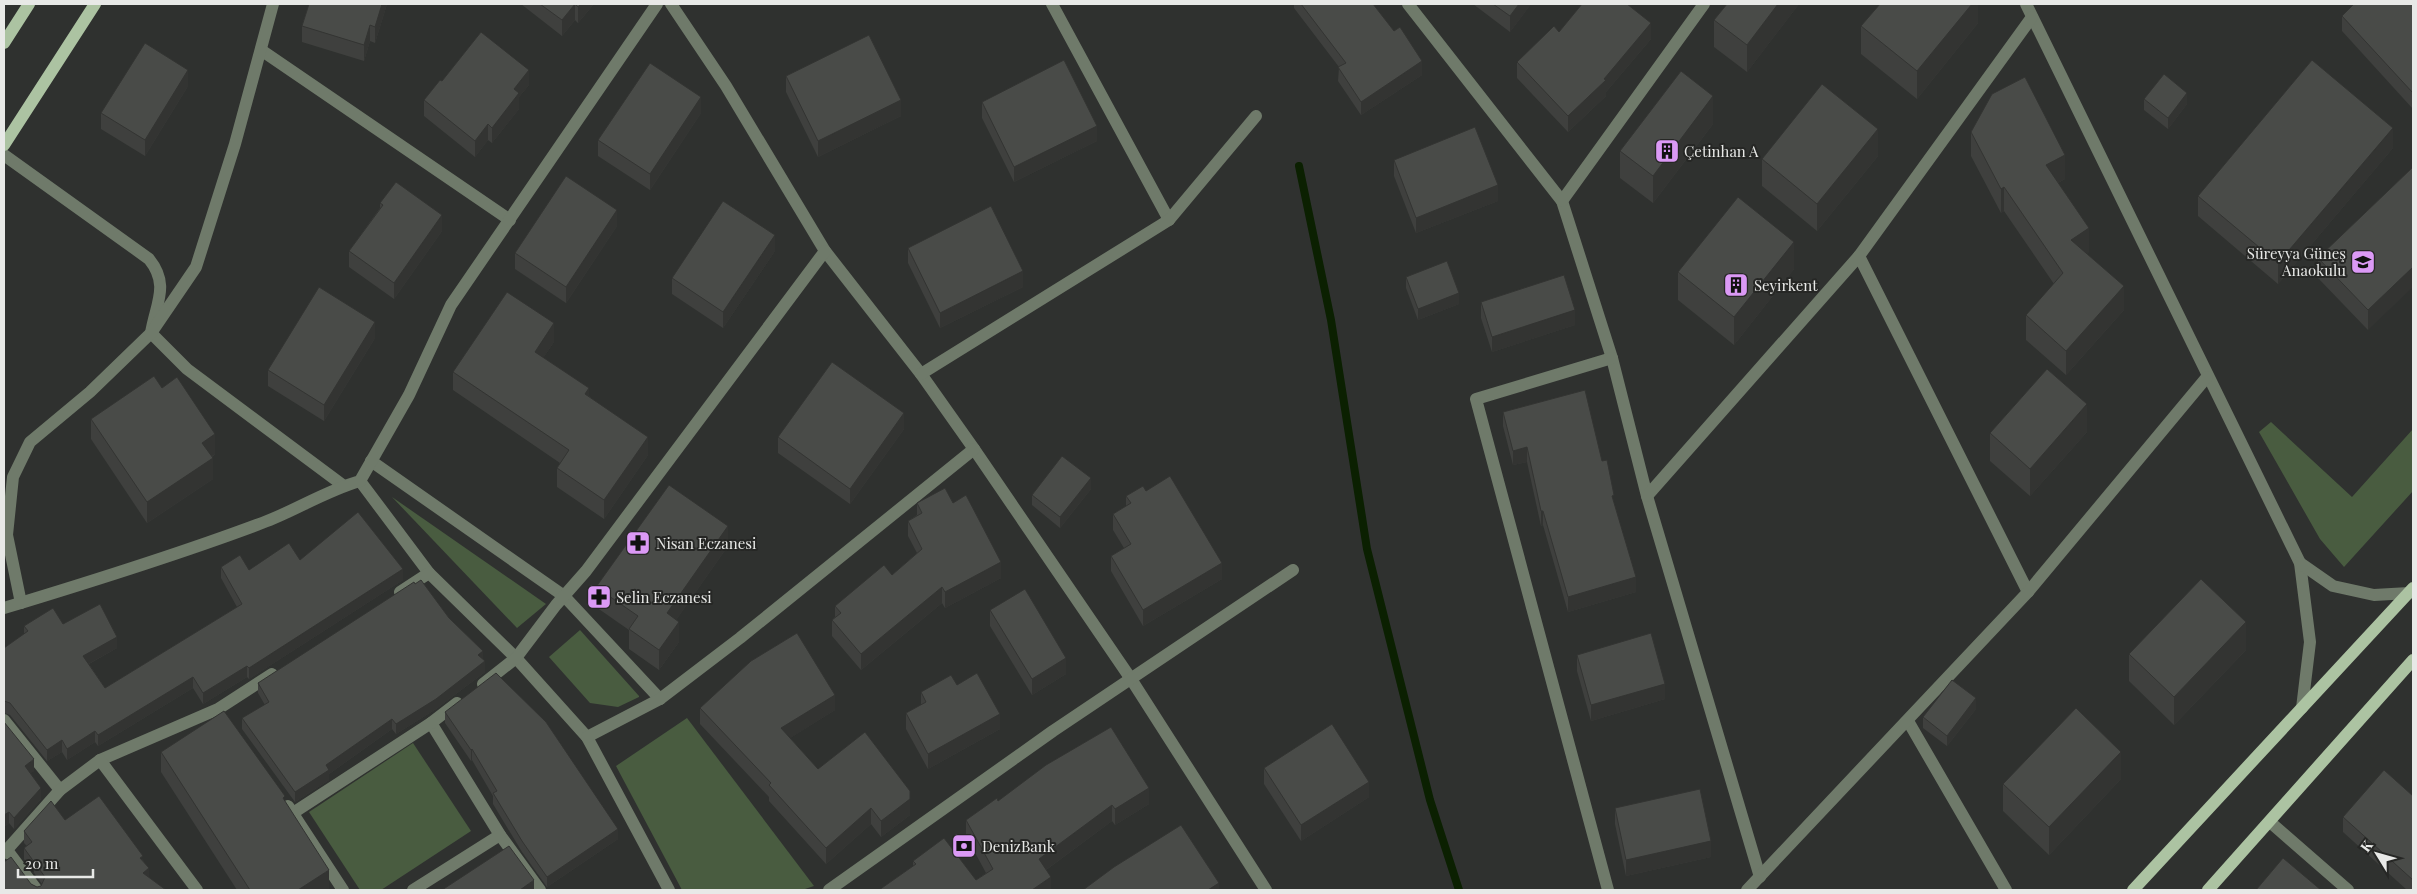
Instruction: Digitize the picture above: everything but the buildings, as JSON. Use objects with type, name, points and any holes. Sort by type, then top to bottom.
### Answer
[{"type":"main road","points":[[4,43],[29,4]]},
{"type":"main road","points":[[4,145],[95,4]]},
{"type":"main road","points":[[2133,890],[2411,590]]},
{"type":"main road","points":[[2208,890],[2413,660]]},
{"type":"street","points":[[21,603],[7,535],[13,477],[30,442],[90,392],[151,333],[196,267],[273,4]]},
{"type":"street","points":[[4,608],[198,546],[272,519],[344,486],[360,481],[408,395],[452,305],[657,4]]},
{"type":"street","points":[[1052,4],[1169,220]]},
{"type":"street","points":[[1408,4],[1562,201],[1612,358],[1647,496],[1760,877]]},
{"type":"street","points":[[1562,201],[1704,4]]},
{"type":"street","points":[[2026,4],[2300,563],[2310,642],[2302,708]]},
{"type":"street","points":[[676,6],[826,250],[921,374],[974,449],[1132,679],[1266,890]]},
{"type":"street","points":[[1647,496],[1859,256],[2032,16]]},
{"type":"street","points":[[261,50],[510,220]]},
{"type":"street","points":[[921,374],[1169,220],[1256,116]]},
{"type":"street","points":[[4,155],[149,259],[158,270],[162,285],[151,333]]},
{"type":"street","points":[[293,813],[431,723],[516,658],[586,570],[826,250]]},
{"type":"street","points":[[1859,256],[2028,592]]},
{"type":"street","points":[[151,333],[187,369],[344,486]]},
{"type":"street","points":[[1608,890],[1476,399],[1612,358]]},
{"type":"street","points":[[1747,890],[2028,592],[2207,376]]},
{"type":"street","points":[[587,737],[660,699],[740,638],[974,449]]},
{"type":"street","points":[[371,461],[564,596],[660,699]]},
{"type":"street","points":[[360,481],[429,573],[516,658],[587,737],[669,890]]},
{"type":"street","points":[[2300,563],[2333,586],[2374,595],[2411,590]]},
{"type":"street","points":[[829,890],[1053,731],[1293,570]]},
{"type":"street","points":[[389,599],[429,573]]},
{"type":"street","points":[[37,890],[5,852],[60,790],[100,760],[220,713],[283,667]]},
{"type":"street","points":[[4,720],[60,790]]},
{"type":"street","points":[[1908,721],[2006,890]]},
{"type":"street","points":[[431,723],[500,835],[540,890]]},
{"type":"street","points":[[100,760],[197,890]]},
{"type":"street","points":[[281,797],[343,890]]},
{"type":"street","points":[[2270,822],[2348,890]]},
{"type":"street","points":[[413,890],[500,835]]},
{"type":"green space","points":[[2271,422],[2352,497],[2413,429],[2413,491],[2344,567],[2320,539],[2259,432]]},
{"type":"green space","points":[[392,497],[546,604],[517,628]]},
{"type":"green space","points":[[580,630],[639,697],[618,707],[590,703],[549,657]]},
{"type":"green space","points":[[687,718],[814,886],[802,890],[682,890],[616,766]]},
{"type":"green space","points":[[413,743],[471,831],[381,890],[360,890],[309,812]]},
{"type":"waterway","points":[[1299,166],[1331,320],[1367,549],[1430,800],[1459,890]]},
{"type":"place","name":"Çetinhan A","points":[[1667,151]]},
{"type":"place","name":"Süreyya Güneş Anaokulu","points":[[2363,262]]},
{"type":"place","name":"Seyirkent","points":[[1736,285]]},
{"type":"place","name":"Nisan Eczanesi","points":[[638,543]]},
{"type":"place","name":"Selin Eczanesi","points":[[599,597]]},
{"type":"place","name":"DenizBank","points":[[964,846]]}]
